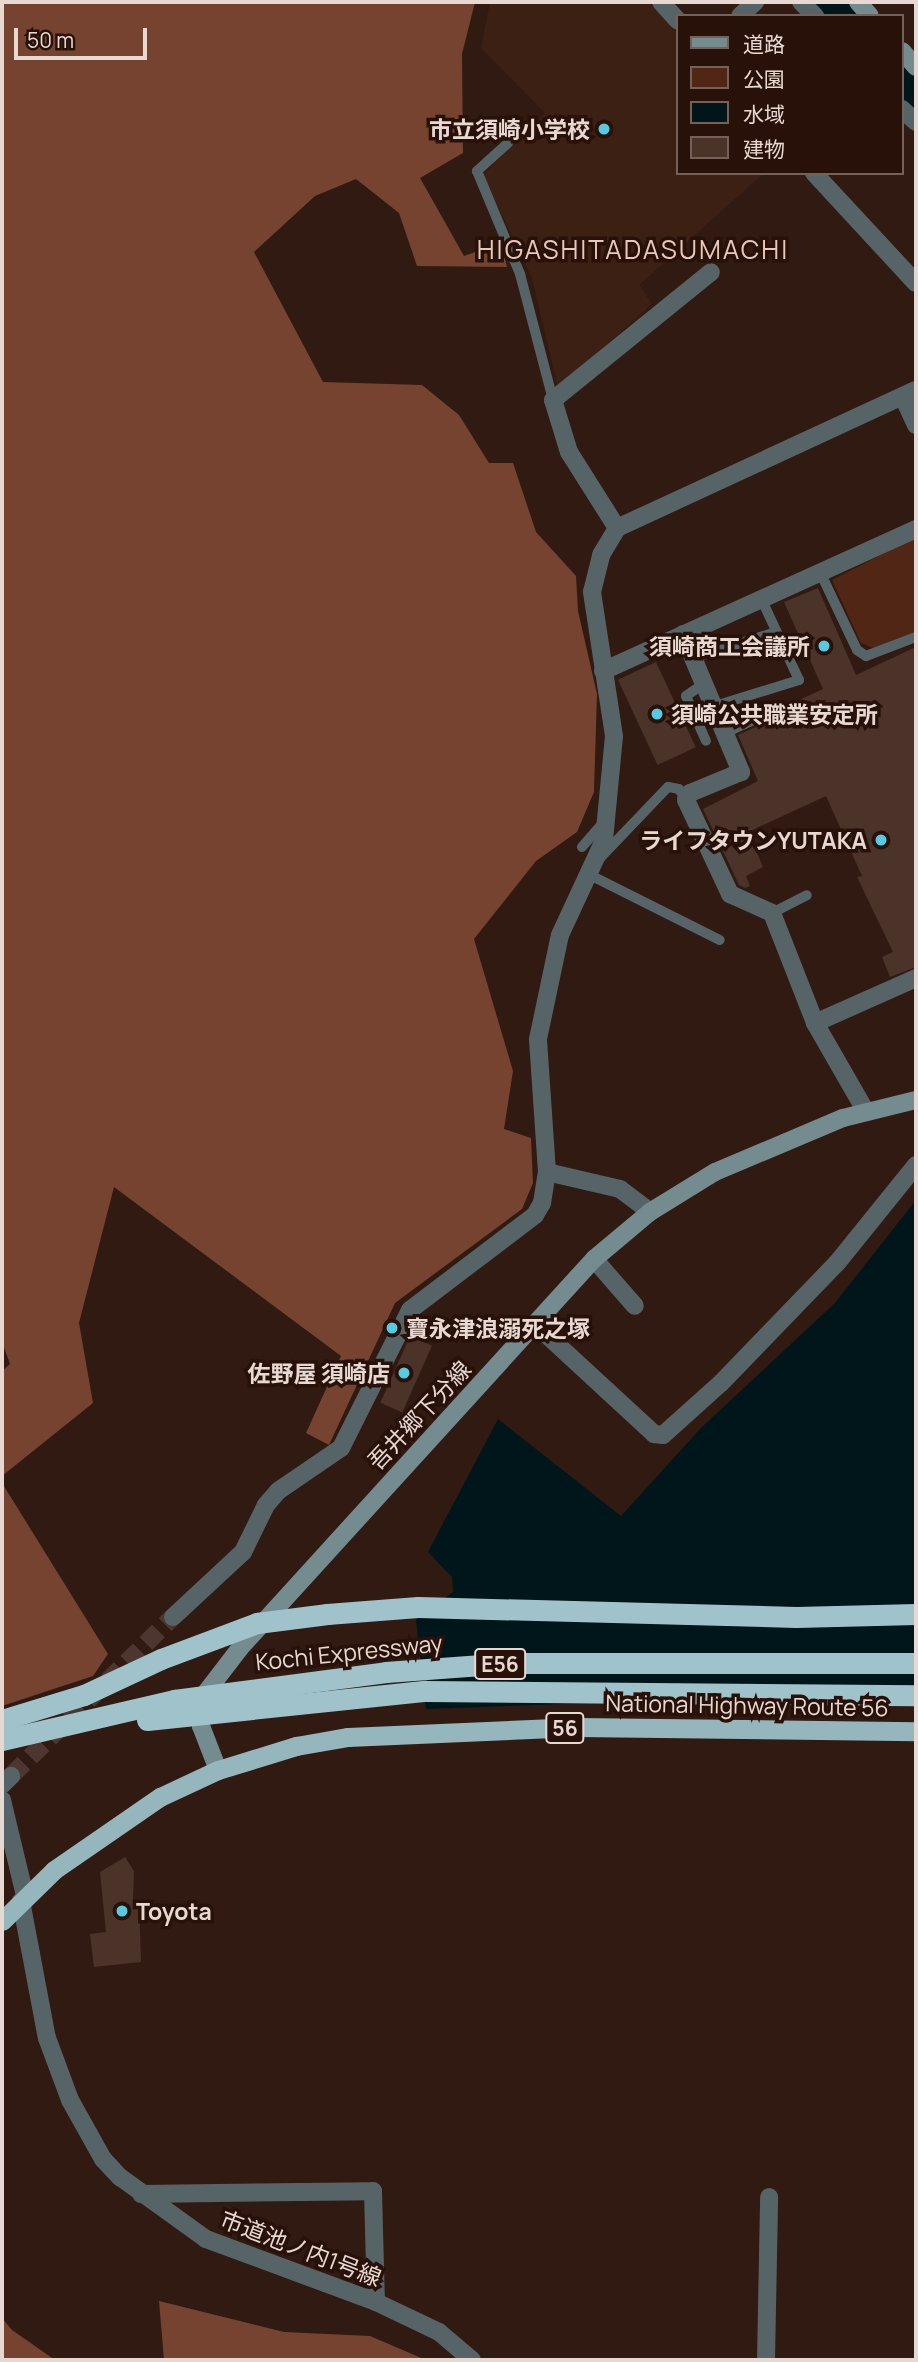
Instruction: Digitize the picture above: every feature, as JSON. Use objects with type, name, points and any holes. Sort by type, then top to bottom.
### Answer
[{"type":"highway","points":[[2,1720],[84,1695],[246,1627],[327,1614],[418,1607],[796,1617],[916,1614]]},
{"type":"highway","name":"Kochi Expressway","points":[[2,1741],[290,1682],[495,1664],[916,1662]]},
{"type":"highway","points":[[90,1725],[211,1710],[425,1691],[916,1695]]},
{"type":"highway","name":"National Highway Route 56","points":[[2,1921],[23,1898],[99,1835],[160,1797],[218,1770],[296,1746],[348,1737],[577,1727],[916,1731]]},
{"type":"main road","points":[[904,53],[916,67]]},
{"type":"main road","name":"吾井郷下分線","points":[[218,1770],[201,1726],[204,1695],[283,1600],[594,1259],[650,1212],[747,1156],[865,1110],[916,1100]]},
{"type":"street","points":[[661,2],[676,19]]},
{"type":"street","points":[[742,14],[755,2]]},
{"type":"street","points":[[816,175],[916,283]]},
{"type":"street","points":[[617,528],[569,452],[553,400],[711,272]]},
{"type":"street","points":[[173,1617],[243,1552],[266,1505],[278,1491],[341,1448],[411,1310],[535,1215],[542,1203],[547,1172],[538,1039],[555,934],[594,868],[603,823],[614,736],[593,583],[601,555],[617,528],[909,393],[916,425]]},
{"type":"street","points":[[603,671],[916,528]]},
{"type":"street","points":[[683,634],[727,732],[741,772],[690,793],[686,800],[730,894],[772,913],[815,1023],[865,1110]]},
{"type":"street","points":[[815,1023],[916,978]]},
{"type":"street","points":[[536,1325],[654,1434],[663,1435],[721,1383],[837,1263],[916,1165]]},
{"type":"street","points":[[547,1172],[620,1189],[650,1212]]},
{"type":"street","points":[[594,1259],[635,1306]]},
{"type":"street","name":"市道池ノ内1号線","points":[[2,1801],[23,1898],[41,2015],[70,2100],[103,2159],[141,2194],[188,2229],[225,2248],[376,2302],[439,2332],[472,2360]]},
{"type":"street","points":[[141,2194],[373,2191],[376,2302]]},
{"type":"street","points":[[766,2360],[769,2197]]},
{"type":"lane","points":[[508,143],[477,171],[520,274],[553,400]]},
{"type":"lane","points":[[820,572],[857,650],[866,656],[916,637]]},
{"type":"lane","points":[[715,706],[799,680],[761,598]]},
{"type":"lane","points":[[694,658],[776,632]]},
{"type":"lane","points":[[705,683],[685,696],[706,741]]},
{"type":"lane","points":[[727,732],[773,711]]},
{"type":"lane","points":[[686,800],[679,789],[668,787],[594,868],[720,940]]},
{"type":"lane","points":[[582,847],[603,823]]},
{"type":"lane","points":[[772,913],[807,895]]},
{"type":"shaded area","points":[[2,2],[475,2],[462,54],[463,153],[420,178],[464,256],[501,243],[507,267],[417,266],[399,213],[356,179],[315,196],[254,252],[323,382],[422,385],[459,415],[489,463],[513,463],[536,532],[576,576],[578,611],[597,694],[594,792],[577,832],[536,861],[474,939],[513,1071],[504,1129],[531,1138],[533,1183],[522,1209],[395,1303],[329,1445],[306,1433],[341,1356],[114,1187],[79,1323],[93,1403],[2,1476],[2,1371],[10,1364],[2,1342]]},
{"type":"shaded area","name":"市立須崎小学校","points":[[490,2],[649,2],[676,32],[676,175],[762,175],[639,285],[652,304],[558,388],[532,278],[483,175],[545,113],[481,48]]},
{"type":"shaded area","points":[[2,1483],[108,1654],[93,1676],[2,1706]]},
{"type":"shaded area","points":[[159,2301],[284,2332],[370,2336],[426,2360],[164,2360]]},
{"type":"shaded area","points":[[2,2318],[12,2330],[55,2360],[2,2360]]},
{"type":"green space","points":[[810,2],[839,2],[850,14],[821,14]]},
{"type":"green space","points":[[904,75],[916,89],[916,117],[904,105]]},
{"type":"green space","points":[[916,537],[916,632],[878,650],[861,643],[832,580]]},
{"type":"water","points":[[916,1200],[916,1691],[426,1709],[416,1620],[453,1592],[452,1577],[428,1552],[498,1419],[621,1516],[701,1428],[835,1303]]},
{"type":"building","points":[[818,588],[856,675],[916,647],[916,967],[890,977],[882,957],[893,952],[857,877],[862,876],[826,796],[748,832],[763,867],[746,876],[750,886],[745,888],[739,885],[703,809],[758,781],[738,735],[776,718],[785,711],[784,707],[823,689],[784,602]]},
{"type":"building","name":"須崎公共職業安定所","points":[[656,662],[696,747],[658,765],[618,680]]},
{"type":"building","name":"佐野屋 須崎店","points":[[410,1336],[432,1346],[402,1412],[380,1403]]},
{"type":"building","name":"Toyota","points":[[125,1857],[134,1871],[133,1901],[139,1901],[141,1962],[94,1967],[90,1934],[106,1932],[100,1872]]},
{"type":"waterway","points":[[827,2],[839,14]]},
{"type":"waterway","points":[[904,84],[916,97]]},
{"type":"tunnel","points":[[11,1776],[173,1617]]},
{"type":"place","name":"市立須崎小学校","points":[[604,129]]},
{"type":"place","name":"須崎商工会議所","points":[[824,646]]},
{"type":"place","name":"須崎公共職業安定所","points":[[657,714]]},
{"type":"place","name":"ライフタウンYUTAKA","points":[[881,840]]},
{"type":"place","name":"寶永津浪溺死之塚","points":[[392,1328]]},
{"type":"place","name":"佐野屋 須崎店","points":[[404,1373]]},
{"type":"place","name":"Toyota","points":[[122,1911]]},
{"type":"district","name":"HIGASHITADASUMACHI","points":[[633,250]]}]
